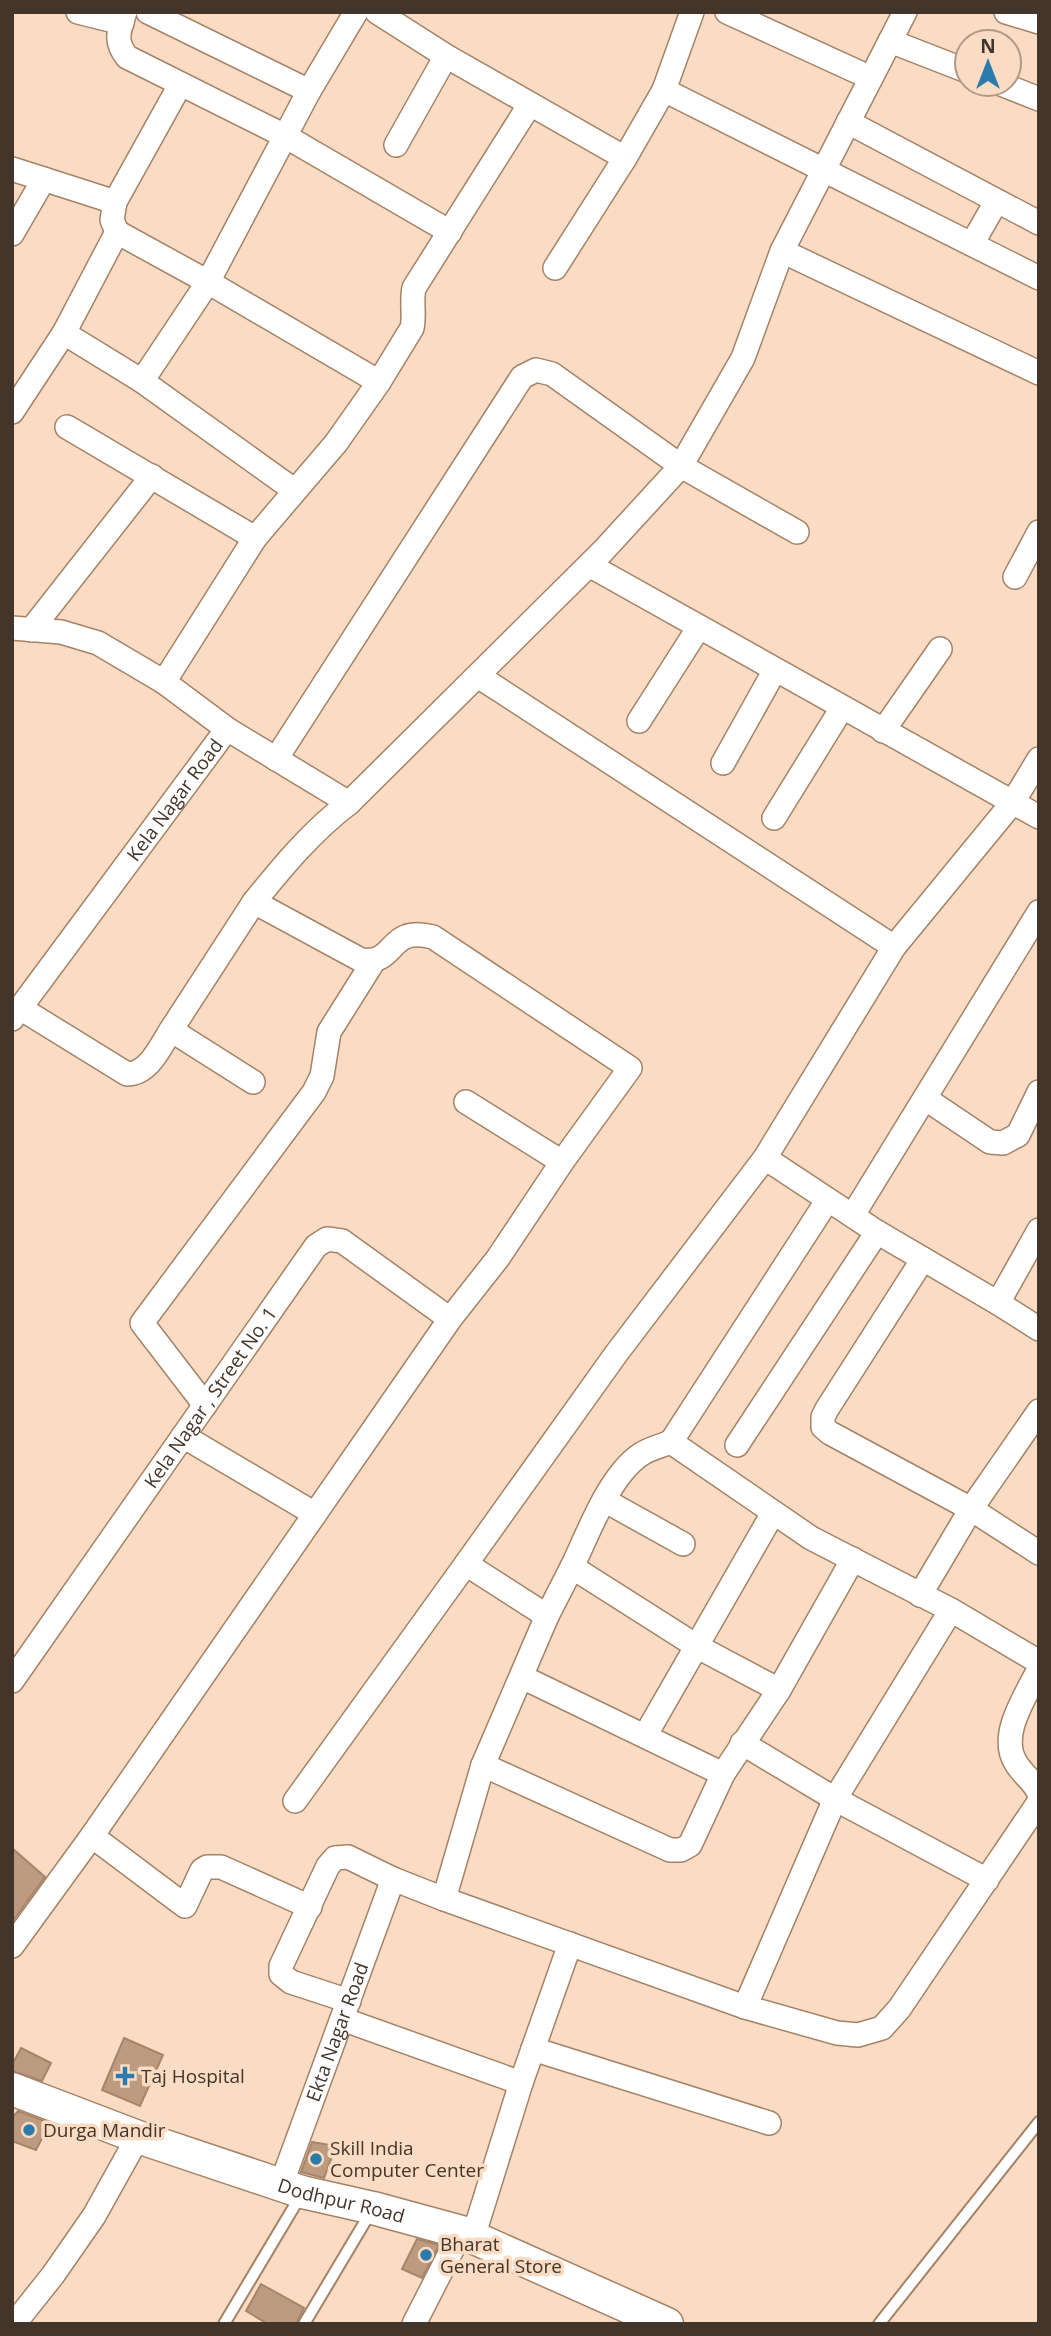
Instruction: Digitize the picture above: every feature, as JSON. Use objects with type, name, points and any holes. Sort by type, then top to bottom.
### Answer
[{"type":"street","points":[[78,12],[123,18],[118,33],[119,48],[127,57],[285,136],[450,232]]},
{"type":"street","points":[[148,12],[309,91]]},
{"type":"street","points":[[142,381],[208,282],[309,91],[356,12]]},
{"type":"street","points":[[377,12],[446,56],[625,158]]},
{"type":"street","points":[[555,268],[625,158],[664,90],[692,12]]},
{"type":"street","points":[[727,12],[871,78]]},
{"type":"street","points":[[16,1014],[127,1074],[136,1074],[145,1069],[254,902],[293,855],[589,565],[681,466],[743,358],[782,251],[905,12]]},
{"type":"street","points":[[1006,12],[1039,22]]},
{"type":"street","points":[[890,41],[953,66]]},
{"type":"street","points":[[396,145],[446,56]]},
{"type":"street","points":[[180,85],[115,202],[112,219],[117,232],[379,382]]},
{"type":"street","points":[[664,90],[1039,278]]},
{"type":"street","points":[[164,682],[255,538],[336,443],[379,382],[412,328],[414,320],[411,300],[414,288],[530,104]]},
{"type":"street","points":[[848,122],[1039,223]]},
{"type":"street","points":[[12,169],[115,202]]},
{"type":"street","points":[[12,234],[44,179]]},
{"type":"street","points":[[972,244],[996,202]]},
{"type":"street","points":[[12,412],[64,333],[117,232]]},
{"type":"street","points":[[782,251],[1039,373]]},
{"type":"street","points":[[64,333],[142,381],[294,490]]},
{"type":"street","points":[[276,759],[522,377],[536,370],[552,374],[681,466],[797,532]]},
{"type":"street","points":[[67,426],[255,538]]},
{"type":"street","points":[[22,629],[152,476]]},
{"type":"street","points":[[1015,576],[1039,532]]},
{"type":"street","points":[[589,565],[1039,817]]},
{"type":"street","points":[[639,721],[699,627]]},
{"type":"street","name":"Kela Nagar Road","points":[[16,1014],[228,729],[164,682],[98,643],[61,632],[22,629]]},
{"type":"street","points":[[883,731],[940,649]]},
{"type":"street","points":[[723,763],[775,670]]},
{"type":"street","points":[[478,676],[894,947]]},
{"type":"street","points":[[774,818],[842,708]]},
{"type":"street","points":[[228,729],[349,803]]},
{"type":"street","points":[[295,1801],[616,1354],[765,1158],[894,947],[1013,802],[1039,759]]},
{"type":"street","points":[[12,1945],[92,1836],[450,1319],[498,1258],[562,1162],[630,1068],[433,937],[419,933],[405,936],[381,959],[373,962],[361,960],[254,902]]},
{"type":"street","points":[[853,1215],[1039,912]]},
{"type":"street","points":[[205,1405],[142,1323],[314,1092],[322,1076],[329,1032],[373,962]]},
{"type":"street","points":[[172,1030],[253,1082]]},
{"type":"street","points":[[926,1099],[990,1142],[1003,1143],[1018,1135],[1039,1092]]},
{"type":"street","points":[[466,1102],[562,1162]]},
{"type":"street","points":[[765,1158],[827,1201],[1039,1329]]},
{"type":"street","points":[[444,1899],[483,1765],[547,1616],[604,1500],[640,1454],[671,1443],[827,1201]]},
{"type":"street","points":[[998,1303],[1039,1230]]},
{"type":"street","points":[[737,1445],[877,1232]]},
{"type":"street","name":"Kela Nagar , Street No. 1","points":[[12,1681],[316,1246],[327,1239],[342,1241],[450,1319]]},
{"type":"street","points":[[923,1259],[827,1409],[823,1417],[823,1427],[971,1509],[1039,1553]]},
{"type":"street","points":[[920,1595],[971,1509],[1039,1411]]},
{"type":"street","points":[[183,1436],[315,1514]]},
{"type":"street","points":[[671,1443],[811,1538],[951,1610],[1039,1662]]},
{"type":"street","points":[[604,1500],[683,1544]]},
{"type":"street","points":[[645,1736],[774,1513]]},
{"type":"street","points":[[483,1765],[670,1850],[681,1850],[690,1845],[723,1774],[779,1690],[853,1559]]},
{"type":"street","points":[[466,1564],[547,1616]]},
{"type":"street","points":[[572,1567],[698,1647],[779,1690]]},
{"type":"street","points":[[745,2007],[835,1800],[951,1610]]},
{"type":"street","points":[[1039,1669],[1011,1731],[1009,1752],[1039,1794]]},
{"type":"street","points":[[522,1677],[723,1774]]},
{"type":"street","points":[[742,1744],[835,1800],[988,1880]]},
{"type":"street","points":[[521,2083],[346,2010],[291,1982],[281,1973],[281,1966],[328,1866],[335,1858],[348,1857],[393,1879],[444,1899],[745,2007],[837,2033],[858,2035],[882,2028],[900,2010],[1039,1802]]},
{"type":"street","points":[[92,1836],[185,1906],[202,1870],[214,1866],[310,1907]]},
{"type":"street","name":"Ekta Nagar Road","points":[[292,2188],[346,2010],[393,1879]]},
{"type":"street","points":[[418,2322],[467,2235],[570,1944]]},
{"type":"street","points":[[533,2049],[769,2123]]},
{"type":"street","name":"Dodhpur Road","points":[[16,2096],[292,2188],[467,2235],[667,2324]]},
{"type":"street","points":[[14,2324],[53,2275],[94,2216],[138,2137]]},
{"type":"lane","points":[[879,2324],[1039,2122]]},
{"type":"lane","points":[[223,2324],[292,2188]]},
{"type":"lane","points":[[304,2324],[373,2208]]},
{"type":"building","points":[[12,1848],[45,1877],[12,1922]]},
{"type":"building","points":[[124,2038],[163,2055],[140,2106],[102,2090]]},
{"type":"building","points":[[21,2048],[51,2063],[42,2081],[12,2071],[12,2065]]},
{"type":"building","name":"Durga Mandir","points":[[18,2111],[50,2123],[36,2150],[12,2141],[12,2118]]},
{"type":"building","name":"Skill India Computer Center","points":[[312,2142],[336,2146],[324,2178],[301,2172]]},
{"type":"building","name":"Bharat General Store","points":[[417,2239],[439,2245],[422,2278],[402,2269]]},
{"type":"building","points":[[261,2284],[304,2308],[296,2324],[268,2324],[246,2311]]},
{"type":"place","name":"Taj Hospital","points":[[125,2076]]},
{"type":"place","name":"Durga Mandir","points":[[29,2130]]},
{"type":"place","name":"Skill India Computer Center","points":[[316,2159]]},
{"type":"place","name":"Bharat General Store","points":[[426,2255]]}]
